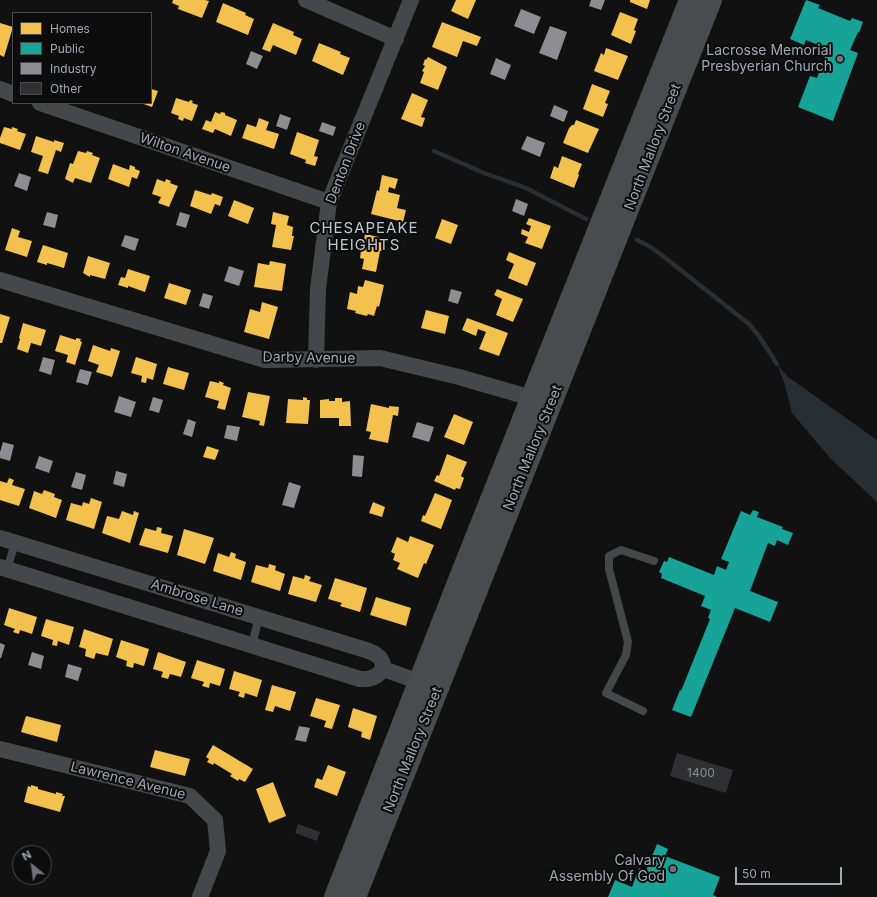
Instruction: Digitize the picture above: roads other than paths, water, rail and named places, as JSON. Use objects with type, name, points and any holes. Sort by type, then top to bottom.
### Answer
[{"type":"main road","name":"North Mallory Street","points":[[355,897],[429,685],[541,401],[690,0]]},
{"type":"main road","name":"North Mallory Street","points":[[541,401],[711,0]]},
{"type":"main road","name":"North Mallory Street","points":[[335,897],[429,685]]},
{"type":"street","points":[[306,0],[396,39]]},
{"type":"street","name":"Denton Drive","points":[[316,360],[318,289],[329,202],[412,0]]},
{"type":"street","points":[[0,89],[12,94]]},
{"type":"street","name":"Wilton Avenue","points":[[43,104],[329,202]]},
{"type":"street","name":"Darby Avenue","points":[[0,280],[265,360],[380,358],[459,377],[541,401]]},
{"type":"street","name":"Ambrose Lane","points":[[0,538],[373,652],[381,660],[383,669],[377,676],[360,679],[4,568]]},
{"type":"street","points":[[383,669],[429,685]]},
{"type":"street","name":"Lawrence Avenue","points":[[0,749],[190,796],[216,820],[218,851],[200,897]]},
{"type":"lane","points":[[4,568],[15,543]]},
{"type":"lane","points":[[643,711],[606,693],[626,655],[628,642],[609,569],[609,556],[621,550],[654,561]]},
{"type":"lane","points":[[252,645],[260,617]]},
{"type":"waterway","points":[[434,151],[484,173],[526,188],[586,219]]},
{"type":"waterway","points":[[637,240],[663,256],[749,324],[759,336],[777,364]]},
{"type":"place","name":"Lacrosse Memorial Presbyerian Church","points":[[840,59]]},
{"type":"place","name":"Calvary Assembly Of God","points":[[673,869]]},
{"type":"district","name":"CHESAPEAKE HEIGHTS","points":[[364,236]]}]
